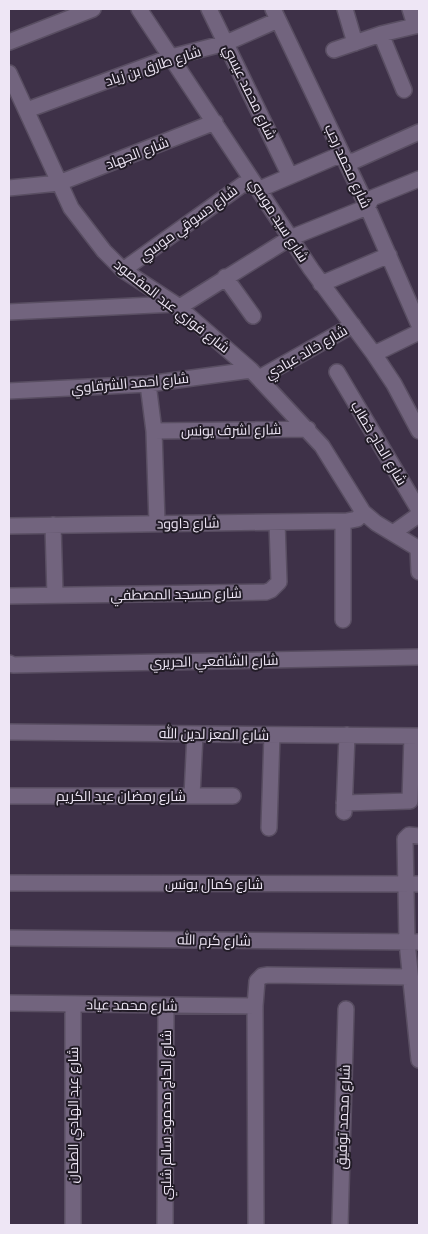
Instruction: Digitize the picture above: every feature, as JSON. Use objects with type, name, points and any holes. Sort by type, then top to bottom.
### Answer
[{"type":"street","points":[[9,42],[93,9]]},
{"type":"street","name":"شارع سيد موسي","points":[[139,9],[260,189],[321,284],[353,325],[394,384],[419,431]]},
{"type":"street","name":"شارع محمد عيسي","points":[[209,9],[290,176]]},
{"type":"street","points":[[345,9],[356,43]]},
{"type":"street","points":[[334,50],[381,34],[417,25],[410,9]]},
{"type":"street","name":"شارع طارق بن زياد","points":[[27,110],[171,58],[226,43],[275,14]]},
{"type":"street","name":"شارع محمد رجب","points":[[275,14],[346,160],[419,325]]},
{"type":"street","points":[[381,34],[404,90]]},
{"type":"street","name":"شارع فوزي عبد المقصود","points":[[11,82],[27,110],[59,183],[87,230],[123,270],[176,306],[255,374],[322,446],[363,512],[376,523],[418,548]]},
{"type":"street","name":"شارع الجهاد","points":[[9,188],[59,183],[215,122]]},
{"type":"street","name":"شارع دسوقي موسي","points":[[123,270],[242,184],[251,184],[260,189],[337,156],[354,161],[419,132]]},
{"type":"street","points":[[9,312],[176,306],[290,238],[367,206],[372,198],[419,179]]},
{"type":"street","points":[[321,284],[389,255]]},
{"type":"street","points":[[225,277],[253,316]]},
{"type":"street","name":"شارع خالد عبادي","points":[[255,374],[353,325]]},
{"type":"street","points":[[374,354],[419,332]]},
{"type":"street","name":"شارع الحاج خطاب","points":[[337,372],[419,510],[417,516],[393,533]]},
{"type":"street","name":"شارع احمد الشرقاوي","points":[[9,391],[148,384],[255,374]]},
{"type":"street","points":[[148,384],[154,431],[157,523]]},
{"type":"street","name":"شارع اشرف يونس","points":[[154,431],[308,430]]},
{"type":"street","name":"شارع داوود","points":[[9,526],[343,522],[352,521],[363,512]]},
{"type":"street","name":"شارع مسجد المصطفي","points":[[9,596],[266,592],[279,582],[277,522]]},
{"type":"street","points":[[343,522],[343,620]]},
{"type":"street","points":[[53,525],[55,595]]},
{"type":"street","points":[[418,548],[419,572]]},
{"type":"street","name":"شارع الشافعي الحريري","points":[[9,663],[419,657]]},
{"type":"street","name":"شارع المعز لدين الله","points":[[9,732],[416,736]]},
{"type":"street","points":[[192,796],[195,734]]},
{"type":"street","points":[[269,828],[272,735]]},
{"type":"street","points":[[347,735],[344,807],[410,801],[416,736]]},
{"type":"street","name":"شارع رمضان عبد الكريم","points":[[9,796],[233,796]]},
{"type":"street","points":[[419,836],[409,835],[405,839],[412,884],[413,942],[410,977],[419,1060]]},
{"type":"street","name":"شارع كمال يونس","points":[[9,883],[412,884]]},
{"type":"street","name":"شارع كرم الله","points":[[9,938],[413,942]]},
{"type":"street","points":[[256,1225],[255,1006],[257,981],[268,975],[410,977]]},
{"type":"street","name":"شارع محمد عياد","points":[[9,1003],[255,1006]]},
{"type":"street","name":"شارع عبد الهادي الطحان","points":[[73,1004],[73,1225]]},
{"type":"street","name":"شارع الحاج محمود سالم شلبي","points":[[165,1225],[166,1005]]},
{"type":"street","name":"شارع محمد توفيق","points":[[340,1225],[346,1009]]}]
